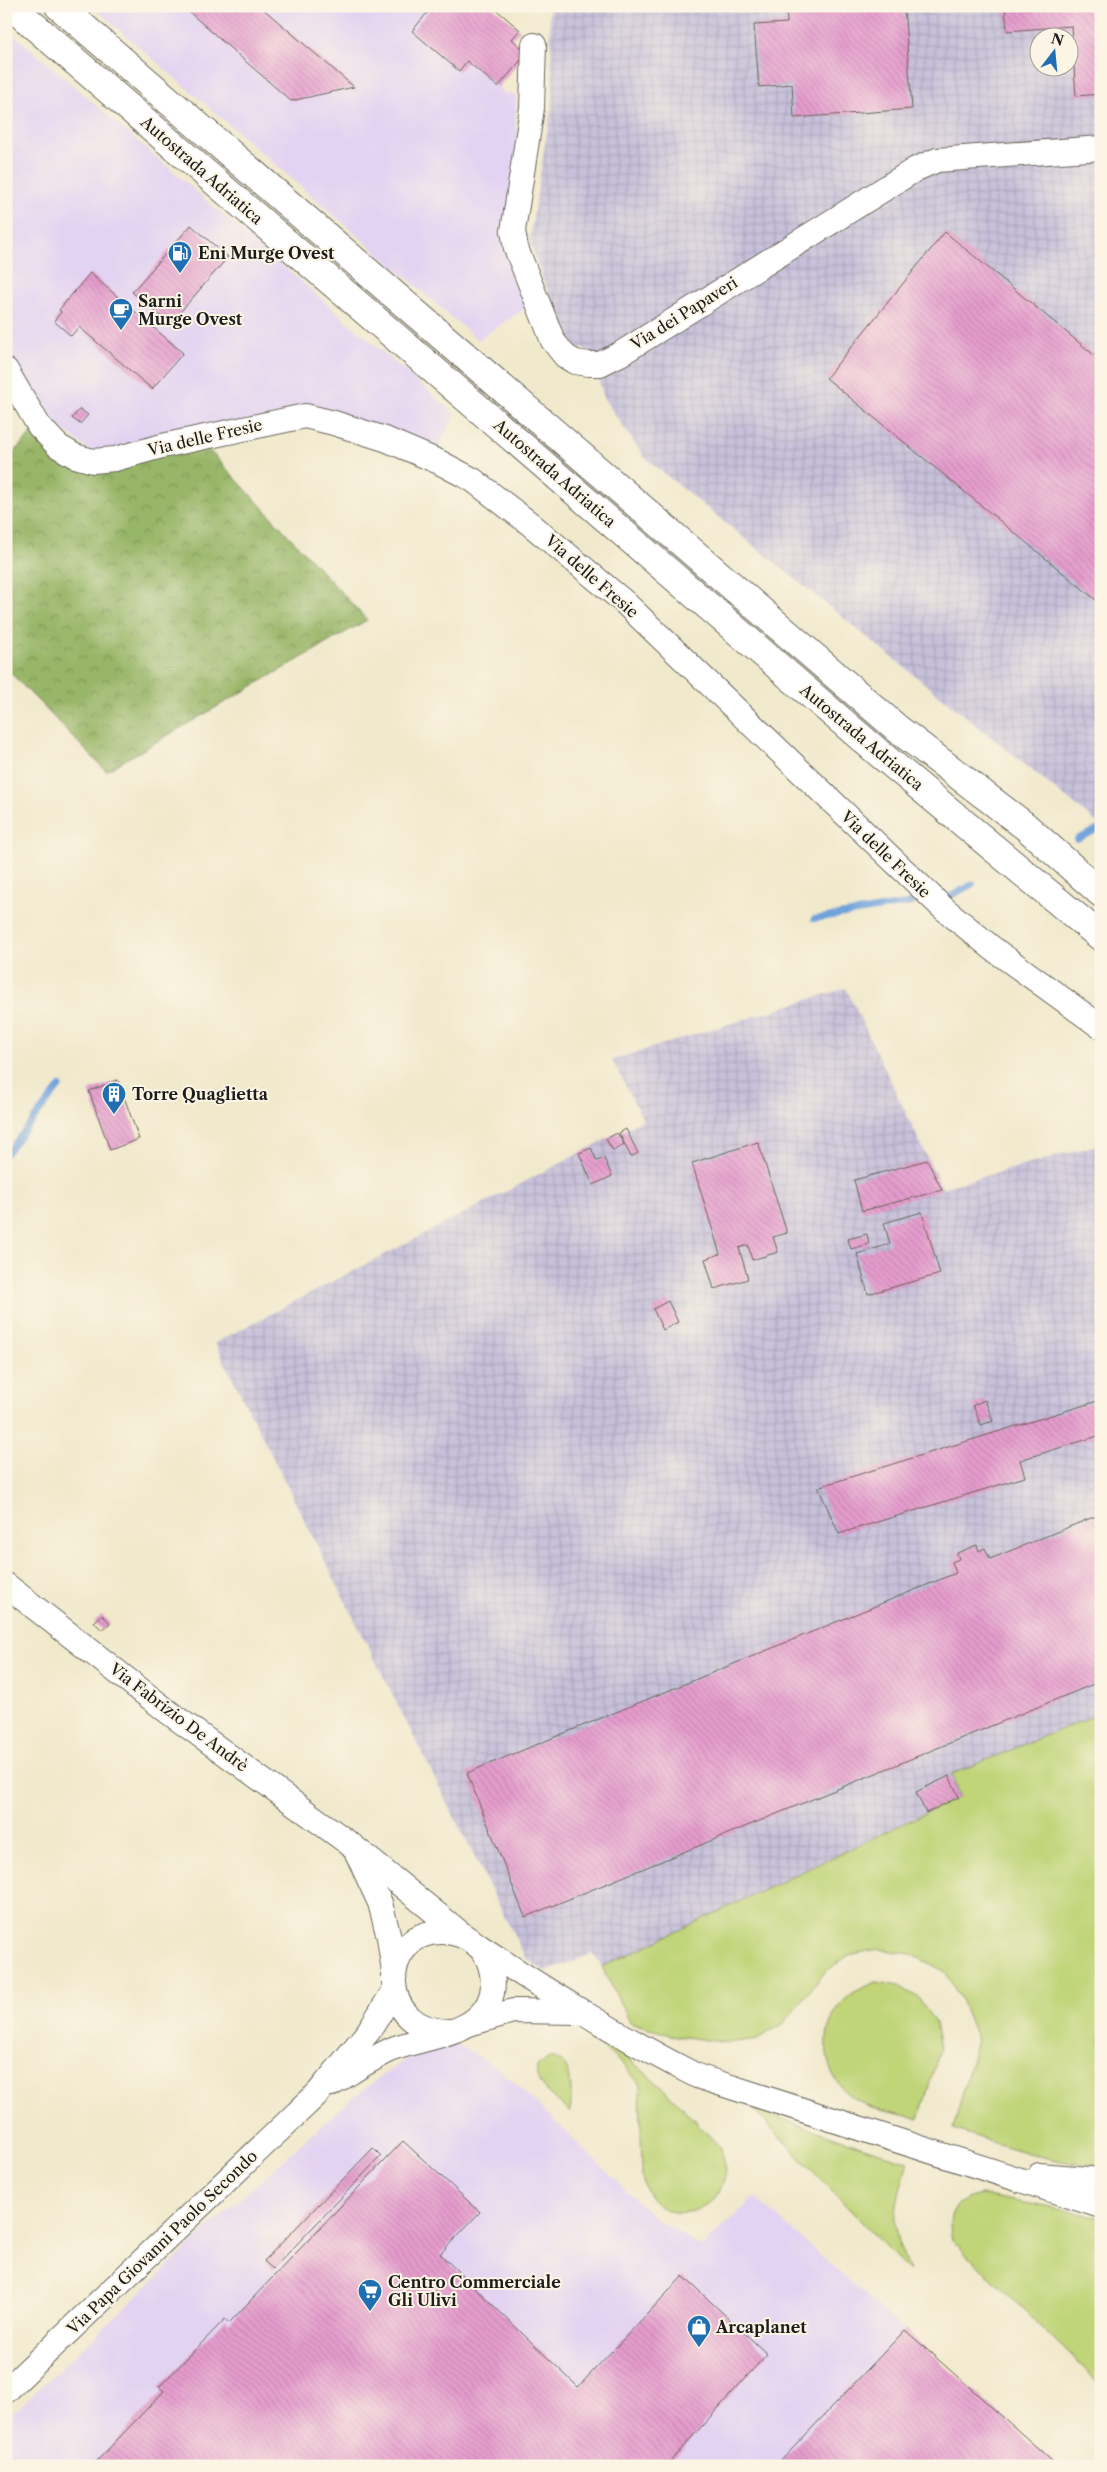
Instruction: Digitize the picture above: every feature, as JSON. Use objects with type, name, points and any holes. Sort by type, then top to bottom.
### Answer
[{"type":"highway","name":"Autostrada Adriatica","points":[[11,6],[880,754],[1101,937]]},
{"type":"highway","name":"Autostrada Adriatica","points":[[60,6],[899,730],[1025,826],[1101,893]]},
{"type":"street","name":"Via dei Papaveri","points":[[534,45],[532,108],[514,214],[513,231],[516,248],[553,341],[565,356],[575,362],[600,364],[620,354],[923,166],[937,160],[1101,148]]},
{"type":"street","name":"Via delle Fresie","points":[[6,370],[39,426],[58,446],[75,456],[93,461],[115,459],[162,446],[305,416],[385,439],[440,462],[473,480],[529,523],[623,601],[942,907],[992,948],[1101,1027]]},
{"type":"street","name":"Via Fabrizio De Andrè","points":[[6,1585],[171,1714],[354,1847],[471,1941],[580,2012],[636,2045],[697,2076],[966,2162]]},
{"type":"street","points":[[318,2093],[368,2032],[394,1981],[402,1952],[419,1938],[438,1932],[471,1941],[488,1960],[493,1984],[485,2008],[475,2020],[460,2028],[439,2031],[423,2027],[409,2018],[400,2006],[394,1981],[389,1937],[380,1902],[354,1847]]},
{"type":"street","points":[[318,2093],[393,2049],[513,2011],[580,2012]]},
{"type":"street","name":"Via Papa Giovanni Paolo Secondo","points":[[6,2392],[318,2093]]},
{"type":"street","points":[[966,2162],[1039,2175],[1101,2180]]},
{"type":"street","points":[[966,2162],[1101,2206]]},
{"type":"shaded area","points":[[92,6],[492,6],[520,30],[512,40],[527,53],[498,87],[504,93],[517,95],[515,123],[519,136],[504,231],[530,305],[478,340]]},
{"type":"shaded area","points":[[549,6],[1101,6],[1101,826],[645,458],[604,399],[591,351],[574,347],[557,316],[529,241],[553,97]]},
{"type":"shaded area","points":[[6,28],[455,414],[436,451],[332,410],[309,408],[98,452],[88,450],[59,426],[6,350]]},
{"type":"shaded area","points":[[846,988],[942,1188],[1101,1144],[1101,1713],[952,1774],[961,1795],[602,1967],[593,1953],[546,1972],[526,1959],[215,1343],[643,1120],[612,1060]]},
{"type":"shaded area","points":[[440,2035],[499,2068],[656,2219],[701,2247],[755,2197],[1057,2466],[6,2466],[6,2420],[228,2210],[353,2097]]},
{"type":"green space","points":[[39,426],[75,456],[198,438],[367,620],[106,771],[6,668],[6,460]]},
{"type":"green space","points":[[1101,1713],[1101,2166],[1044,2157],[953,2129],[977,2040],[961,1999],[944,1971],[911,1954],[878,1949],[849,1955],[825,1972],[783,2024],[757,2039],[728,2043],[670,2035],[630,2022],[602,1967],[959,1797],[952,1774]]},
{"type":"green space","points":[[876,1982],[899,1986],[919,1998],[935,2023],[940,2049],[919,2119],[881,2110],[860,2102],[847,2093],[837,2081],[830,2067],[827,2037],[831,2022],[838,2008],[849,1996]]},
{"type":"green space","points":[[593,2038],[645,2072],[720,2147],[725,2170],[720,2189],[710,2203],[694,2211],[678,2212],[662,2208],[649,2196],[642,2176],[640,2084],[624,2066]]},
{"type":"green space","points":[[549,2057],[564,2064],[568,2070],[571,2086],[571,2112],[542,2087],[539,2080],[537,2066]]},
{"type":"green space","points":[[753,2109],[908,2162],[896,2211],[896,2232],[909,2271]]},
{"type":"green space","points":[[981,2195],[1101,2217],[1101,2385],[952,2240],[950,2222],[954,2209],[958,2204]]},
{"type":"building","points":[[182,6],[260,6],[354,87],[291,101]]},
{"type":"building","points":[[433,6],[492,6],[520,30],[512,39],[527,53],[498,87],[467,61],[459,71],[412,31]]},
{"type":"building","points":[[786,6],[904,6],[912,109],[794,118],[792,84],[759,87],[754,25],[787,23]]},
{"type":"building","points":[[1005,6],[1101,6],[1101,94],[1076,96],[1075,78],[1080,78],[1080,28],[1071,28],[1071,26],[1007,31]]},
{"type":"building","name":"Eni Murge Ovest","points":[[191,225],[228,257],[170,324],[132,292]]},
{"type":"building","points":[[945,232],[1094,355],[1101,346],[1101,604],[826,378]]},
{"type":"building","name":"Sarni Murge Ovest","points":[[90,273],[183,353],[152,389],[79,327],[71,336],[54,321],[61,312],[59,310]]},
{"type":"building","points":[[80,409],[88,415],[80,424],[72,418]]},
{"type":"building","name":"Torre Quaglietta","points":[[118,1080],[139,1139],[110,1150],[89,1091]]},
{"type":"building","points":[[626,1129],[638,1153],[631,1157],[619,1133]]},
{"type":"building","points":[[617,1133],[624,1144],[613,1151],[606,1139]]},
{"type":"building","points":[[758,1142],[787,1233],[773,1237],[778,1252],[752,1260],[748,1245],[739,1248],[748,1279],[714,1289],[705,1259],[720,1254],[692,1163]]},
{"type":"building","points":[[591,1148],[597,1161],[604,1158],[612,1176],[593,1185],[579,1153]]},
{"type":"building","points":[[927,1160],[942,1190],[862,1211],[854,1180]]},
{"type":"building","points":[[922,1212],[940,1274],[868,1294],[857,1254],[890,1244],[884,1223]]},
{"type":"building","points":[[867,1234],[869,1244],[851,1249],[848,1239]]},
{"type":"building","points":[[668,1301],[678,1322],[663,1330],[653,1309]]},
{"type":"building","points":[[985,1400],[993,1421],[981,1425],[973,1405]]},
{"type":"building","points":[[1101,1400],[1101,1435],[1020,1460],[1025,1477],[839,1534],[818,1487]]},
{"type":"building","points":[[1101,1514],[1101,1681],[525,1917],[467,1773],[956,1573],[952,1562],[959,1559],[957,1553],[977,1545],[979,1551],[985,1548],[990,1559]]},
{"type":"building","points":[[102,1615],[110,1623],[102,1630],[94,1622]]},
{"type":"building","points":[[949,1776],[959,1797],[926,1813],[916,1792]]},
{"type":"building","name":"Centro Commerciale Gli Ulivi","points":[[403,2141],[480,2212],[440,2254],[578,2387],[683,2276],[767,2354],[666,2466],[92,2466],[164,2391],[159,2387],[225,2319],[229,2323]]},
{"type":"building","points":[[373,2148],[381,2156],[273,2269],[264,2261]]},
{"type":"building","points":[[905,2330],[1041,2451],[1057,2466],[776,2466]]},
{"type":"waterway","points":[[1077,839],[1101,828]]},
{"type":"waterway","points":[[949,897],[973,884]]},
{"type":"waterway","points":[[814,919],[912,903]]},
{"type":"waterway","points":[[6,1154],[60,1086]]},
{"type":"place","name":"Eni Murge Ovest","points":[[180,274]]},
{"type":"place","name":"Sarni Murge Ovest","points":[[121,331]]},
{"type":"place","name":"Torre Quaglietta","points":[[114,1115]]},
{"type":"place","name":"Centro Commerciale Gli Ulivi","points":[[370,2312]]},
{"type":"place","name":"Arcaplanet","points":[[699,2348]]}]
